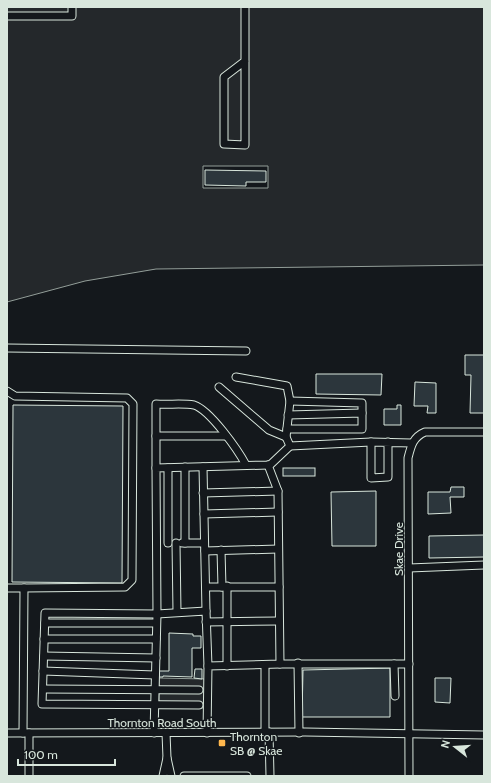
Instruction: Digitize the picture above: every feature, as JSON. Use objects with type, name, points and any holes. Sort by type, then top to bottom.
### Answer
[{"type":"street","points":[[7,16],[72,16],[72,7]]},
{"type":"street","points":[[245,7],[245,61],[245,144],[224,144],[224,77],[245,61]]},
{"type":"street","points":[[7,348],[246,351]]},
{"type":"street","points":[[236,377],[287,386],[290,401],[286,437],[290,446]]},
{"type":"street","points":[[219,387],[269,430],[286,437]]},
{"type":"street","points":[[7,392],[15,396],[127,398],[133,404],[132,580],[125,587],[7,588]]},
{"type":"street","points":[[287,429],[362,428],[362,403],[290,401]]},
{"type":"street","points":[[154,733],[157,614],[156,404],[194,406],[210,416],[239,451],[246,465]]},
{"type":"street","points":[[288,415],[362,413]]},
{"type":"street","points":[[156,468],[268,465],[271,464],[290,446],[372,442],[411,443],[418,434],[425,432],[484,432]]},
{"type":"street","points":[[156,436],[226,436]]},
{"type":"street","points":[[372,442],[372,478],[388,477],[388,442]]},
{"type":"street","name":"Skae Drive","points":[[409,776],[408,458],[411,443]]},
{"type":"street","points":[[268,465],[278,491],[280,664]]},
{"type":"street","points":[[203,466],[208,666],[207,732]]},
{"type":"street","points":[[185,467],[185,543]]},
{"type":"street","points":[[168,468],[168,543]]},
{"type":"street","points":[[203,493],[278,491]]},
{"type":"street","points":[[204,514],[278,512]]},
{"type":"street","points":[[176,543],[176,612]]},
{"type":"street","points":[[156,544],[185,543],[221,550],[278,549]]},
{"type":"street","points":[[221,550],[227,622],[227,666]]},
{"type":"street","points":[[409,568],[484,564]]},
{"type":"street","points":[[206,587],[279,586]]},
{"type":"street","points":[[24,588],[26,733],[29,776]]},
{"type":"street","points":[[199,705],[42,704],[45,613],[157,614],[206,611]]},
{"type":"street","points":[[206,622],[279,620]]},
{"type":"street","points":[[45,623],[156,623]]},
{"type":"street","points":[[44,639],[156,639]]},
{"type":"street","points":[[44,656],[156,658]]},
{"type":"street","points":[[208,666],[298,663],[408,664]]},
{"type":"street","points":[[298,663],[299,733]]},
{"type":"street","points":[[265,664],[270,776]]},
{"type":"street","points":[[394,664],[394,696]]},
{"type":"street","points":[[43,672],[155,675]]},
{"type":"street","points":[[43,689],[154,691],[199,690]]},
{"type":"street","name":"Thornton Road South","points":[[7,733],[267,732],[484,735]]},
{"type":"street","points":[[166,733],[167,758],[171,776]]},
{"type":"street","points":[[163,776],[167,758]]},
{"type":"street","points":[[184,776],[247,776]]},
{"type":"shaded area","points":[[7,7],[484,7],[484,265],[156,269],[85,281],[7,302]],"holes":[[[203,166],[268,166],[268,188],[203,188]]]},
{"type":"shaded area","points":[[159,678],[205,679],[204,708],[159,708]]},
{"type":"building","points":[[205,170],[266,171],[266,182],[246,182],[246,186],[205,185]]},
{"type":"building","points":[[465,355],[484,355],[484,413],[470,413],[471,375],[465,375]]},
{"type":"building","points":[[316,374],[382,374],[381,395],[316,394]]},
{"type":"building","points":[[415,382],[436,383],[436,413],[427,413],[428,406],[414,406]]},
{"type":"building","points":[[13,405],[123,406],[122,583],[12,582]]},
{"type":"building","points":[[397,405],[401,405],[401,425],[384,425],[384,409],[397,409]]},
{"type":"building","points":[[283,468],[315,468],[315,476],[283,476]]},
{"type":"building","points":[[451,487],[464,487],[464,497],[450,497],[451,513],[428,514],[428,492],[450,492]]},
{"type":"building","points":[[376,491],[376,546],[332,546],[331,492]]},
{"type":"building","points":[[484,535],[484,557],[429,558],[429,536]]},
{"type":"building","points":[[169,633],[193,634],[193,636],[201,636],[201,648],[192,648],[192,677],[159,677],[159,671],[169,671]]},
{"type":"building","points":[[390,668],[390,717],[302,717],[303,670]]},
{"type":"building","points":[[195,669],[202,669],[202,679],[194,678]]},
{"type":"building","points":[[435,678],[451,678],[450,703],[435,702]]},
{"type":"place","name":"Thornton SB @ Skae","points":[[222,743]]}]
